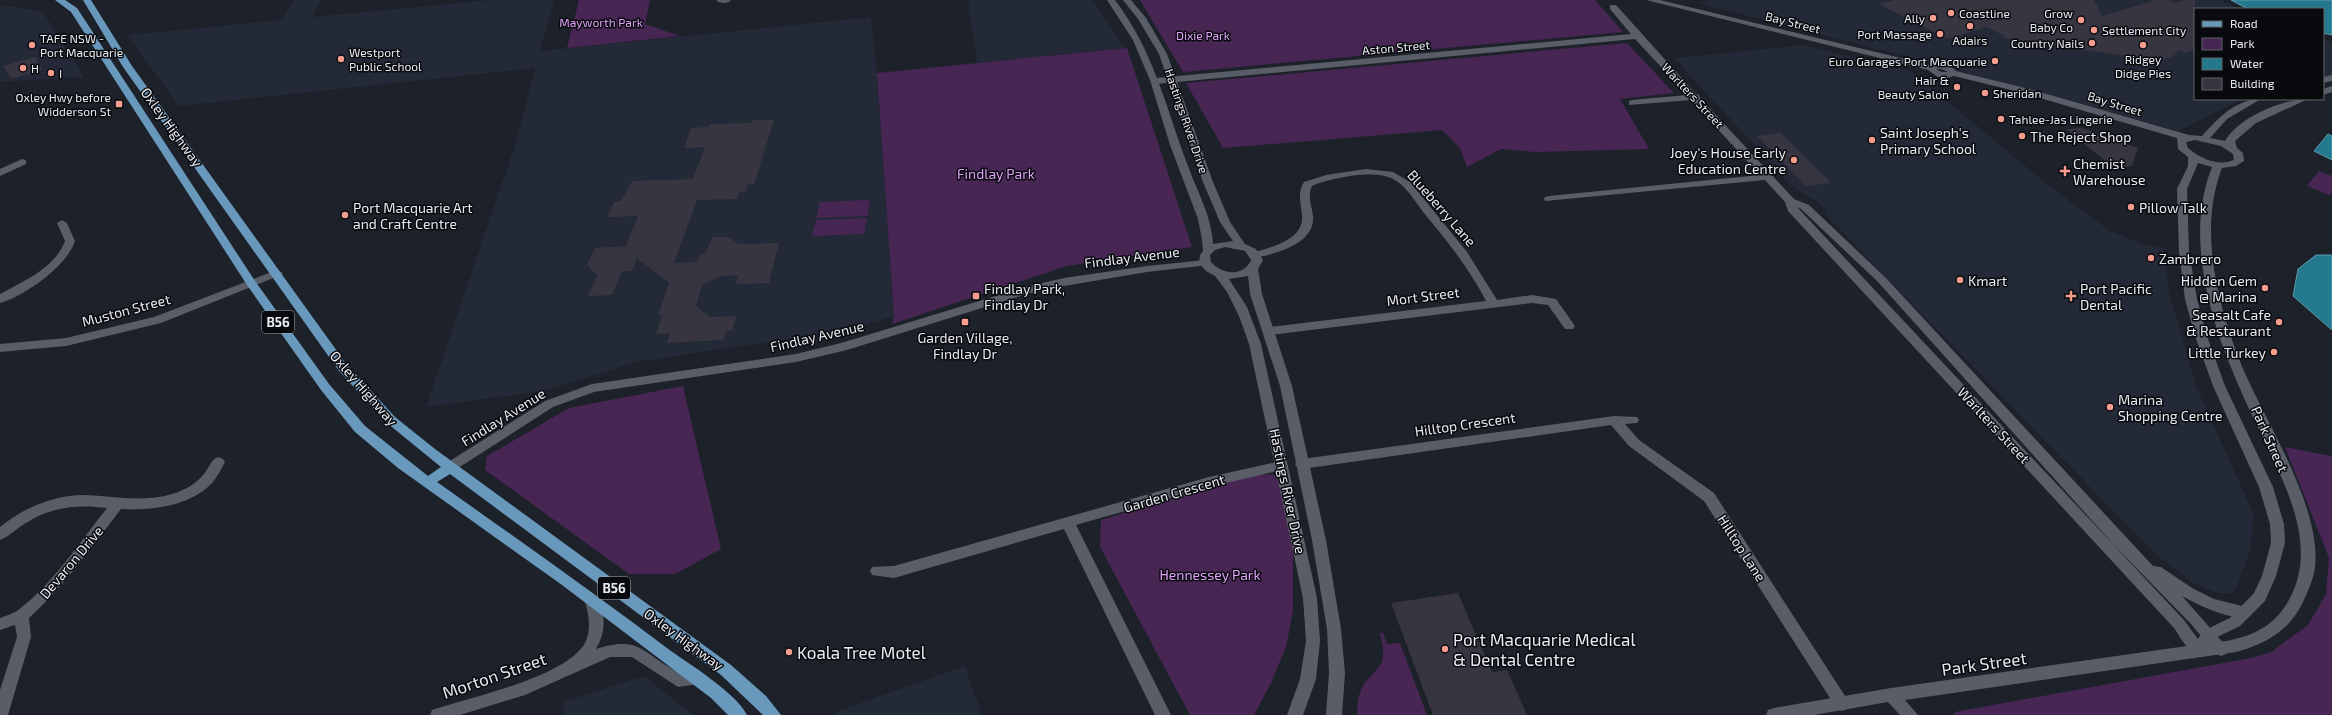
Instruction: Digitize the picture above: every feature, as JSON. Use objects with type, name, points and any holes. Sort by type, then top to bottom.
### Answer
[{"type":"main road","points":[[52,0],[64,0]]},
{"type":"main road","name":"Oxley Highway","points":[[59,0],[74,10],[251,283],[339,406],[378,446],[567,581],[592,602],[716,694],[739,715]]},
{"type":"main road","name":"Oxley Highway","points":[[87,0],[96,17],[132,72],[277,273],[343,368],[374,404],[400,428],[450,467],[726,670],[762,701],[773,715]]},
{"type":"main road","points":[[428,482],[450,467]]},
{"type":"street","points":[[720,0],[727,0]]},
{"type":"street","name":"Hastings River Drive","points":[[1111,0],[1134,31],[1144,50],[1156,81],[1164,113],[1182,166],[1206,224],[1209,236],[1206,257]]},
{"type":"street","name":"Hastings River Drive","points":[[1127,0],[1142,18],[1163,54],[1173,79],[1190,136],[1208,182],[1225,222],[1241,245]]},
{"type":"street","name":"Bay Street","points":[[1650,0],[1931,68],[1936,73],[1944,75],[1952,73],[1964,76],[2184,141]]},
{"type":"street","name":"Warlters Street","points":[[1613,7],[1637,36],[1696,97],[1790,201],[1805,207],[1882,280],[2118,540],[2221,650]]},
{"type":"street","name":"Aston Street","points":[[1156,81],[1637,36]]},
{"type":"street","points":[[1632,104],[1696,97]]},
{"type":"street","points":[[2205,138],[2224,117],[2254,100]]},
{"type":"street","points":[[2232,148],[2205,138],[2184,141],[2183,149],[2193,156],[2218,165],[2228,165],[2239,161],[2240,157],[2232,148],[2230,141],[2235,132],[2282,107],[2300,100]]},
{"type":"street","name":"Park Street","points":[[2193,156],[2193,166],[2182,190],[2184,252],[2191,299],[2201,336],[2218,386],[2266,487],[2277,524],[2278,544],[2269,576],[2260,597],[2235,622],[2208,635]]},
{"type":"street","points":[[0,173],[22,162]]},
{"type":"street","name":"Park Street","points":[[1774,715],[1891,695],[2181,654],[2199,650],[2221,650],[2247,644],[2272,631],[2291,611],[2304,586],[2308,560],[2306,528],[2300,509],[2230,348],[2216,304],[2208,258],[2205,226],[2208,187],[2218,165]]},
{"type":"street","name":"Blueberry Lane","points":[[1255,255],[1283,247],[1307,228],[1309,221],[1304,194],[1308,184],[1322,178],[1386,173],[1397,177],[1414,193],[1474,267],[1492,302]]},
{"type":"street","points":[[1549,199],[1768,177]]},
{"type":"street","name":"Warlters Street","points":[[1790,201],[1792,209],[2173,619],[2199,650]]},
{"type":"street","points":[[0,299],[43,273],[60,260],[67,251],[70,241],[62,223]]},
{"type":"street","points":[[1220,245],[1241,245],[1255,255],[1256,262],[1253,269],[1238,275],[1220,275],[1210,270],[1206,257],[1220,245]]},
{"type":"street","name":"Findlay Avenue","points":[[450,467],[549,404],[592,388],[804,356],[865,341],[1045,286],[1206,257]]},
{"type":"street","name":"Hastings River Drive","points":[[1253,269],[1256,294],[1286,386],[1319,540],[1334,629],[1337,673],[1334,715]]},
{"type":"street","name":"Muston Street","points":[[0,348],[66,342],[157,320],[277,273]]},
{"type":"street","name":"Hastings River Drive","points":[[1220,275],[1236,294],[1244,311],[1255,344],[1281,466],[1298,533],[1310,598],[1313,641],[1308,679],[1295,715]]},
{"type":"street","name":"Mort Street","points":[[1269,331],[1492,302],[1532,299],[1552,302],[1569,326]]},
{"type":"street","name":"Hilltop Crescent","points":[[1302,464],[1614,420],[1633,420]]},
{"type":"street","name":"Hilltop Lane","points":[[1614,420],[1634,443],[1709,497],[1842,704]]},
{"type":"street","name":"Devaron Drive","points":[[0,535],[18,520],[59,503],[89,500],[117,505],[164,501],[193,490],[206,482],[218,462]]},
{"type":"street","name":"Garden Crescent","points":[[877,571],[894,572],[1068,524],[1209,482],[1281,466]]},
{"type":"street","name":"Devaron Drive","points":[[0,624],[21,616],[68,568],[117,505]]},
{"type":"street","points":[[1068,524],[1163,715]]},
{"type":"street","name":"Warlters Street","points":[[2118,540],[2172,583],[2208,604],[2245,612]]},
{"type":"street","name":"Morton Street","points":[[563,671],[584,656],[594,642],[598,626],[596,612],[592,602]]},
{"type":"street","points":[[0,715],[24,636],[21,616]]},
{"type":"street","points":[[2199,650],[2208,635]]},
{"type":"street","name":"Morton Street","points":[[438,715],[525,688],[592,657],[625,649],[635,651],[678,680],[695,679]]},
{"type":"street","points":[[1891,695],[1910,715]]},
{"type":"shaded area","points":[[294,0],[322,0],[312,17],[490,0],[554,0],[540,51],[871,17],[877,73],[894,316],[853,329],[636,362],[544,391],[426,407],[515,145],[535,68],[179,106],[127,35],[281,20]]},
{"type":"shaded area","points":[[968,0],[1093,0],[1125,48],[977,63]]},
{"type":"shaded area","points":[[1708,0],[2221,0],[2236,8],[2194,8],[2194,100],[2240,100],[2178,131],[1912,58],[1698,3]]},
{"type":"shaded area","name":"TAFE NSW - Port Macquarie","points":[[0,6],[10,6],[43,12],[84,77],[0,82]]},
{"type":"shaded area","points":[[2324,39],[2332,42],[2332,75],[2324,77]]},
{"type":"shaded area","name":"Marina Shopping Centre","points":[[1804,45],[1911,71],[2048,185],[2110,231],[2143,244],[2163,248],[2169,292],[2196,386],[2253,513],[2251,548],[2234,593],[2217,593],[2193,583],[2155,554],[1825,214],[1828,213],[1818,202],[1795,189],[1674,58]]},
{"type":"shaded area","points":[[965,666],[982,715],[836,715],[835,712]]},
{"type":"shaded area","points":[[644,676],[693,715],[564,715],[563,702]]},
{"type":"green space","name":"Mayworth Park","points":[[579,0],[650,0],[645,24],[680,36],[567,48]]},
{"type":"green space","name":"Dixie Park","points":[[1140,0],[1595,0],[1623,32],[1183,72]]},
{"type":"green space","points":[[1627,43],[1674,93],[1620,99],[1649,149],[1535,152],[1501,149],[1467,167],[1460,148],[1442,130],[1223,148],[1186,83]]},
{"type":"green space","name":"Findlay Park","points":[[1127,48],[1192,247],[1067,266],[892,324],[894,316],[877,73]]},
{"type":"green space","points":[[2319,171],[2332,176],[2332,192],[2329,195],[2307,186]]},
{"type":"green space","points":[[870,200],[867,216],[816,218],[820,202]]},
{"type":"green space","points":[[867,218],[864,234],[812,236],[816,220]]},
{"type":"green space","points":[[683,386],[721,549],[675,574],[629,574],[485,470],[487,456],[569,408]]},
{"type":"green space","points":[[2285,447],[2331,456],[2332,459],[2332,715],[1953,715],[1955,712],[2251,658],[2271,652],[2308,625],[2326,594],[2329,558]]},
{"type":"green space","name":"Hennessey Park","points":[[1286,474],[1293,501],[1293,611],[1286,647],[1271,683],[1254,715],[1190,715],[1100,547],[1101,520],[1251,475]]},
{"type":"green space","points":[[1380,633],[1383,633],[1387,644],[1400,643],[1427,715],[1357,715],[1359,695],[1365,684],[1379,668],[1382,662],[1383,646]]},
{"type":"water","points":[[2231,0],[2332,0],[2332,35],[2324,33],[2324,8],[2246,8]]},
{"type":"water","points":[[2328,134],[2332,136],[2332,160],[2314,151]]},
{"type":"water","points":[[2316,255],[2332,255],[2332,330],[2293,296],[2298,269]]},
{"type":"building","name":"Settlement City","points":[[1895,0],[2094,0],[2102,16],[2156,0],[2167,0],[2174,3],[2184,0],[2195,0],[2194,49],[2186,53],[2178,50],[2175,55],[2168,58],[2145,59],[2004,38],[2003,35],[1986,27],[1947,39],[1879,4]]},
{"type":"building","name":"H","points":[[35,57],[42,70],[11,79],[3,66]]},
{"type":"building","points":[[752,120],[774,120],[754,184],[748,184],[746,192],[739,192],[737,199],[697,200],[674,263],[697,262],[700,254],[706,253],[712,237],[728,237],[739,244],[779,243],[769,283],[736,284],[738,275],[720,276],[702,285],[696,306],[710,317],[736,316],[732,331],[726,331],[723,340],[667,343],[670,333],[656,334],[662,315],[658,315],[669,283],[637,258],[632,271],[622,271],[612,295],[588,296],[597,276],[587,264],[595,248],[626,246],[638,216],[607,217],[614,202],[621,201],[632,181],[693,179],[705,147],[684,148],[691,128],[709,127],[710,124],[751,123]]},
{"type":"building","points":[[2082,128],[2138,148],[2132,166],[2118,168],[2113,167],[2066,129]]},
{"type":"building","name":"Joey's House Early Education Centre","points":[[1781,133],[1831,183],[1806,186],[1757,136]]},
{"type":"building","name":"Port Macquarie Medical & Dental Centre","points":[[1458,593],[1492,672],[1507,670],[1527,715],[1433,715],[1391,603]]},
{"type":"place","name":"Coastline","points":[[1951,13]]},
{"type":"place","name":"Ally","points":[[1933,18]]},
{"type":"place","name":"Grow Baby Co","points":[[2081,20]]},
{"type":"place","name":"Adairs","points":[[1970,26]]},
{"type":"place","name":"Settlement City","points":[[2094,30]]},
{"type":"place","name":"Port Massage","points":[[1940,34]]},
{"type":"place","name":"Country Nails","points":[[2092,43]]},
{"type":"place","name":"TAFE NSW - Port Macquarie","points":[[32,45]]},
{"type":"place","name":"Ridgey Didge Pies","points":[[2143,45]]},
{"type":"place","name":"Westport Public School","points":[[341,59]]},
{"type":"place","name":"Euro Garages Port Macquarie","points":[[1995,61]]},
{"type":"place","name":"H","points":[[23,68]]},
{"type":"place","name":"I","points":[[51,73]]},
{"type":"place","name":"Hair & Beauty Salon","points":[[1957,87]]},
{"type":"place","name":"Sheridan","points":[[1985,93]]},
{"type":"place","name":"Oxley Hwy before Widderson St","points":[[119,104]]},
{"type":"place","name":"Tahlee-Jas Lingerie","points":[[2001,119]]},
{"type":"place","name":"The Reject Shop","points":[[2022,136]]},
{"type":"place","name":"Saint Joseph's Primary School","points":[[1872,140]]},
{"type":"place","name":"Joey's House Early Education Centre","points":[[1794,160]]},
{"type":"place","name":"Chemist Warehouse","points":[[2065,171]]},
{"type":"place","name":"Pillow Talk","points":[[2131,207]]},
{"type":"place","name":"Port Macquarie Art and Craft Centre","points":[[345,215]]},
{"type":"place","name":"Zambrero","points":[[2151,258]]},
{"type":"place","name":"Kmart","points":[[1960,280]]},
{"type":"place","name":"Hidden Gem @ Marina","points":[[2265,288]]},
{"type":"place","name":"Findlay Park, Findlay Dr","points":[[976,296]]},
{"type":"place","name":"Port Pacific Dental","points":[[2071,296]]},
{"type":"place","name":"Garden Village, Findlay Dr","points":[[965,322]]},
{"type":"place","name":"Seasalt Cafe & Restaurant","points":[[2279,322]]},
{"type":"place","name":"Little Turkey","points":[[2274,352]]},
{"type":"place","name":"Marina Shopping Centre","points":[[2110,407]]},
{"type":"place","name":"Port Macquarie Medical & Dental Centre","points":[[1445,649]]},
{"type":"place","name":"Koala Tree Motel","points":[[789,652]]}]
